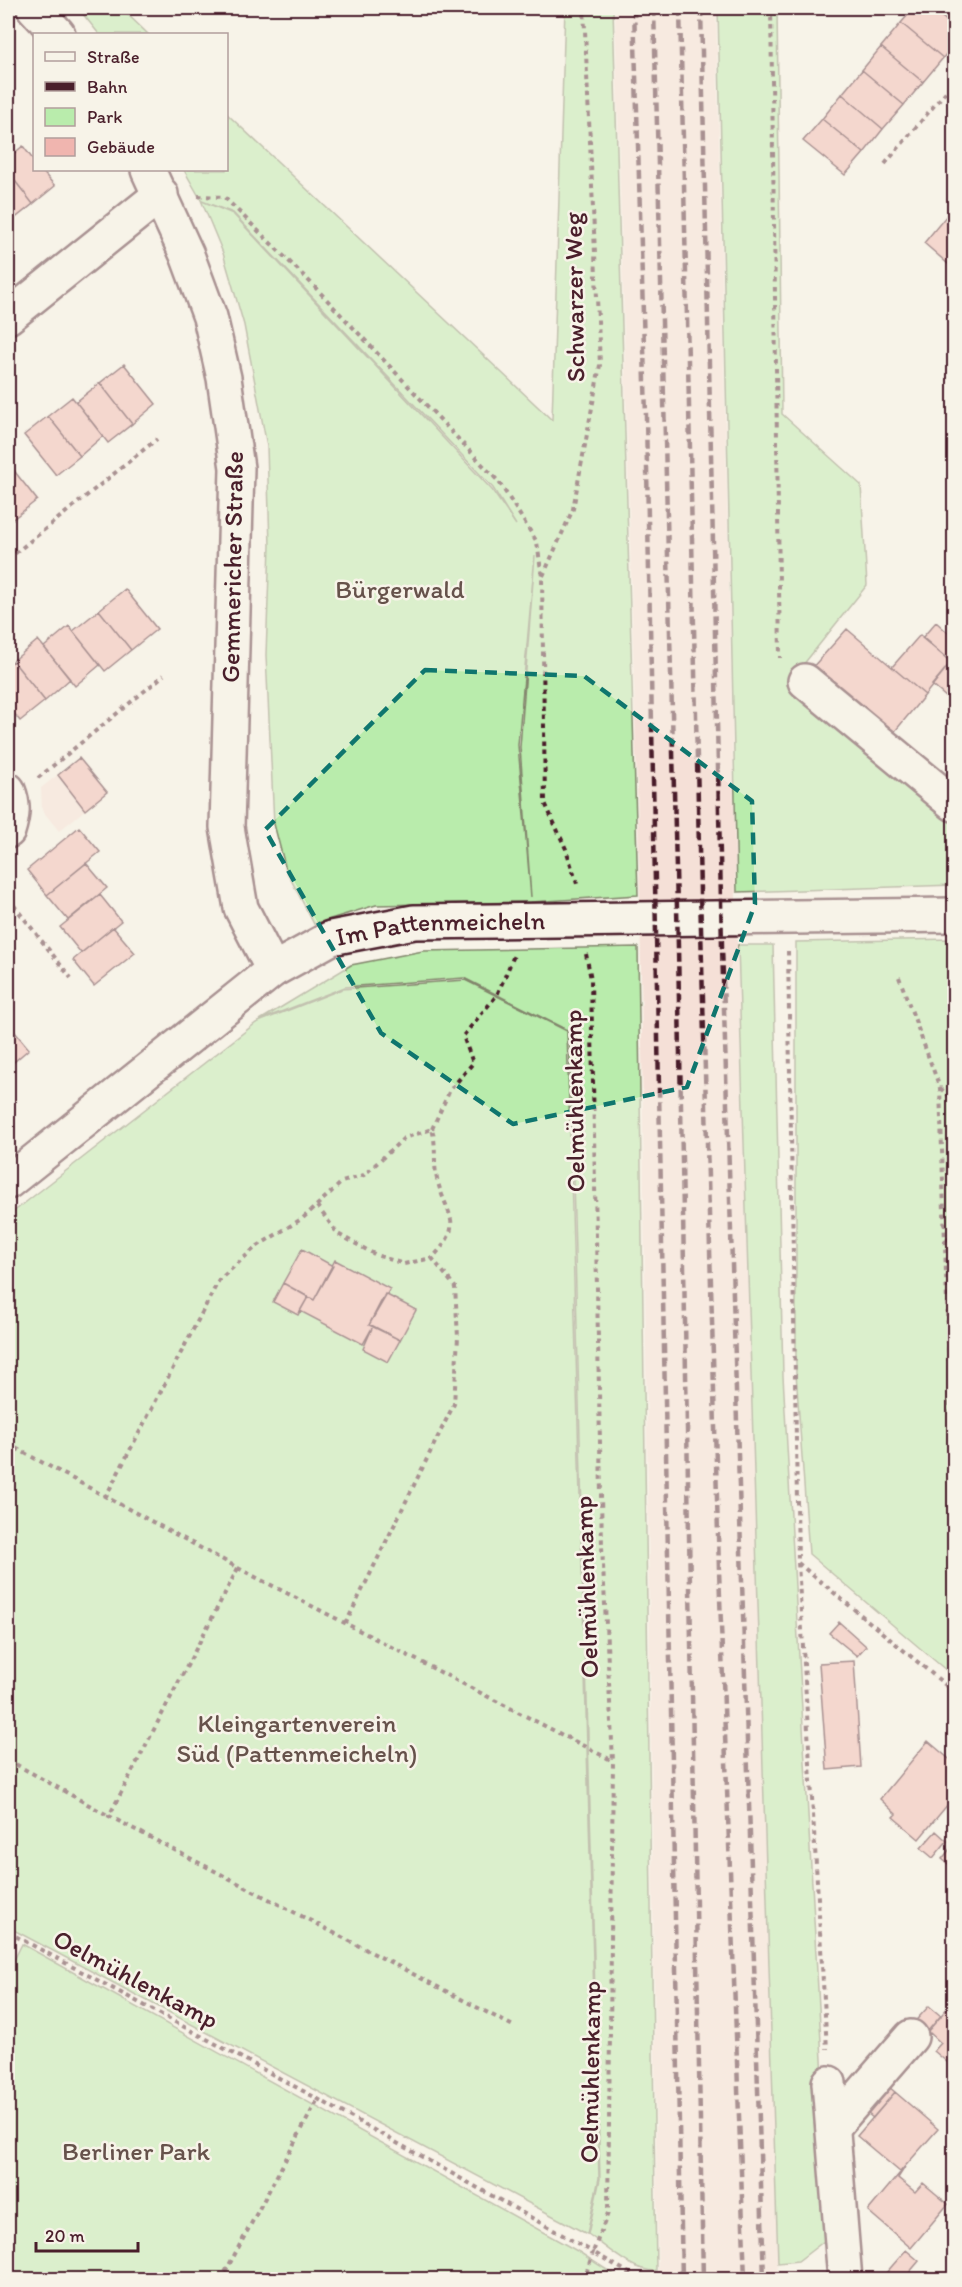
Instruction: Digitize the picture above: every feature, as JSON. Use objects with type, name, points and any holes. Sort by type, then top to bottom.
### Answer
[{"type":"street","points":[[34,8],[57,33]]},
{"type":"street","points":[[8,317],[154,182]]},
{"type":"street","name":"Gemmericher Straße","points":[[154,182],[210,317],[228,401],[237,468],[227,827],[241,908],[273,970]]},
{"type":"street","points":[[805,681],[954,804]]},
{"type":"street","name":"Im Pattenmeicheln","points":[[8,1182],[273,970],[331,939],[414,922],[579,918],[954,915]]},
{"type":"street","points":[[833,2127],[911,2037]]},
{"type":"street","points":[[829,2083],[845,2280]]},
{"type":"path","name":"Schwarzer Weg","points":[[542,577],[573,509],[600,365],[584,8]]},
{"type":"path","points":[[771,8],[780,659],[805,681]]},
{"type":"path","points":[[885,164],[954,82]]},
{"type":"path","points":[[154,182],[224,197],[311,283],[499,482],[537,542],[542,577],[545,803],[566,849]]},
{"type":"path","points":[[8,559],[157,439]]},
{"type":"path","points":[[9,807],[164,675]]},
{"type":"path","points":[[8,898],[71,978]]},
{"type":"path","points":[[787,916],[798,1563],[829,2083]]},
{"type":"path","name":"Oelmühlenkamp","points":[[579,918],[591,979],[602,1546],[613,1761],[608,2213],[593,2252]]},
{"type":"path","points":[[317,1206],[338,1234],[376,1255],[404,1264],[432,1258],[446,1243],[453,1223],[437,1178],[436,1145],[432,1129],[450,1090],[473,1063],[463,1036],[497,995],[530,920]]},
{"type":"path","points":[[899,977],[940,1088],[951,1428],[954,1434]]},
{"type":"path","points":[[940,1088],[954,1100]]},
{"type":"path","points":[[105,1498],[219,1280],[256,1247],[317,1206],[342,1182],[364,1175],[404,1138],[432,1129]]},
{"type":"path","points":[[946,1240],[954,1236]]},
{"type":"path","points":[[346,1623],[454,1404],[458,1337],[455,1287],[432,1258]]},
{"type":"path","points":[[8,1444],[238,1568],[613,1761]]},
{"type":"path","points":[[798,1563],[954,1692]]},
{"type":"path","points":[[109,1816],[238,1568]]},
{"type":"path","points":[[8,1760],[109,1816],[515,2027]]},
{"type":"path","name":"Oelmühlenkamp","points":[[8,1932],[318,2099],[641,2280]]},
{"type":"path","points":[[221,2280],[318,2099]]},
{"type":"path","points":[[584,2280],[593,2252]]},
{"type":"highlighted area","points":[[425,670],[584,676],[752,801],[755,904],[687,1087],[513,1124],[381,1033],[265,830]]},
{"type":"shaded area","points":[[615,8],[716,8],[737,946],[778,2279],[658,2279],[640,894]]},
{"type":"shaded area","points":[[79,758],[107,792],[59,831],[42,810],[41,788]]},
{"type":"green space","points":[[78,8],[121,8],[147,33],[98,33]]},
{"type":"green space","name":"Bürgerwald","points":[[565,8],[613,8],[638,895],[531,902],[376,905],[314,924],[286,870],[274,824],[266,655],[270,546],[267,446],[244,325],[223,253],[201,200],[185,171],[228,171],[228,115],[552,420]],"holes":[[[202,201],[233,213],[493,488],[516,525],[492,490],[233,214]],[[535,555],[520,747],[531,897],[518,745]]]},
{"type":"green space","points":[[718,8],[777,8],[782,414],[861,485],[867,585],[787,685],[954,823],[954,885],[737,892]]},
{"type":"green space","points":[[954,939],[954,1677],[809,1554],[796,1373],[796,942]]},
{"type":"green space","points":[[738,945],[773,945],[783,1376],[832,2235],[798,2261],[778,2263]]},
{"type":"green space","points":[[638,947],[656,2271],[629,2263],[588,2234],[600,2179],[569,1031],[464,978],[345,987],[260,1020],[351,965],[423,951]]},
{"type":"green space","name":"Kleingartenverein Süd (Pattenmeicheln)","points":[[465,980],[567,1031],[599,2178],[587,2234],[8,1927],[8,1216],[256,1023],[342,989]]},
{"type":"green space","name":"Berliner Park","points":[[22,1944],[579,2252],[621,2279],[8,2279],[8,1972]]},
{"type":"building","points":[[914,8],[931,8],[954,27],[954,44],[943,58],[901,23]]},
{"type":"building","points":[[901,23],[943,58],[923,82],[881,47]]},
{"type":"building","points":[[881,47],[923,82],[904,105],[862,70]]},
{"type":"building","points":[[862,70],[904,105],[883,129],[842,94]]},
{"type":"building","points":[[842,94],[883,129],[864,153],[822,119]]},
{"type":"building","points":[[822,119],[864,153],[845,175],[803,141]]},
{"type":"building","points":[[23,146],[33,160],[33,171],[42,171],[55,186],[33,204],[8,172],[8,158]]},
{"type":"building","points":[[8,172],[33,204],[9,223],[8,221]]},
{"type":"building","points":[[947,215],[954,222],[954,269],[924,243]]},
{"type":"building","points":[[124,364],[156,404],[132,424],[100,383]]},
{"type":"building","points":[[100,383],[132,424],[108,443],[76,402]]},
{"type":"building","points":[[72,397],[103,436],[80,456],[48,416]]},
{"type":"building","points":[[48,416],[80,456],[56,475],[24,435]]},
{"type":"building","points":[[8,463],[37,500],[13,519],[8,512]]},
{"type":"building","points":[[125,589],[157,629],[131,650],[99,610]]},
{"type":"building","points":[[99,610],[131,650],[105,671],[73,631]]},
{"type":"building","points":[[936,622],[954,638],[954,665],[922,638]]},
{"type":"building","points":[[69,626],[100,665],[75,686],[44,647]]},
{"type":"building","points":[[847,629],[925,695],[891,736],[811,669]]},
{"type":"building","points":[[920,635],[951,662],[925,695],[892,667]]},
{"type":"building","points":[[38,640],[70,679],[45,701],[13,661]]},
{"type":"building","points":[[13,661],[45,701],[20,721],[8,706],[8,665]]},
{"type":"building","points":[[951,662],[954,665],[954,704],[932,685]]},
{"type":"building","points":[[79,758],[107,792],[85,810],[58,775]]},
{"type":"building","points":[[79,827],[100,852],[47,895],[27,870]]},
{"type":"building","points":[[86,863],[107,888],[68,920],[47,895]]},
{"type":"building","points":[[100,895],[121,921],[81,953],[60,927]]},
{"type":"building","points":[[113,927],[135,953],[94,986],[73,960]]},
{"type":"building","points":[[8,1026],[29,1049],[8,1067]]},
{"type":"building","points":[[302,1249],[333,1266],[314,1300],[283,1283]]},
{"type":"building","points":[[335,1260],[390,1289],[369,1325],[373,1326],[363,1344],[300,1311],[308,1297],[314,1300]]},
{"type":"building","points":[[283,1283],[308,1297],[298,1315],[273,1302]]},
{"type":"building","points":[[385,1294],[416,1310],[400,1340],[369,1325]]},
{"type":"building","points":[[373,1326],[400,1340],[388,1362],[363,1349]]},
{"type":"building","points":[[839,1622],[866,1646],[857,1656],[829,1633]]},
{"type":"building","points":[[854,1661],[861,1767],[827,1770],[819,1663]]},
{"type":"building","points":[[928,1741],[954,1763],[954,1797],[919,1839],[893,1817],[896,1814],[880,1799]]},
{"type":"building","points":[[936,1831],[947,1841],[933,1858],[921,1848]]},
{"type":"building","points":[[954,1844],[954,1869],[942,1859]]},
{"type":"building","points":[[954,2000],[954,2068],[934,2051],[941,2043],[930,2033],[923,2042],[921,2039]]},
{"type":"building","points":[[929,2006],[941,2016],[921,2039],[909,2028]]},
{"type":"building","points":[[883,2082],[895,2092],[873,2118],[861,2108]]},
{"type":"building","points":[[895,2092],[938,2129],[900,2172],[857,2136]]},
{"type":"building","points":[[905,2167],[898,2178],[915,2192],[923,2183],[948,2204],[911,2248],[868,2211]]},
{"type":"building","points":[[906,2250],[919,2261],[903,2280],[894,2280],[886,2273]]},
{"type":"railway","points":[[634,8],[646,416],[682,2280]]},
{"type":"railway","points":[[654,8],[678,947],[703,2280]]},
{"type":"railway","points":[[680,8],[700,893],[719,1570],[745,2280]]},
{"type":"railway","points":[[701,8],[722,946],[764,2280]]}]
